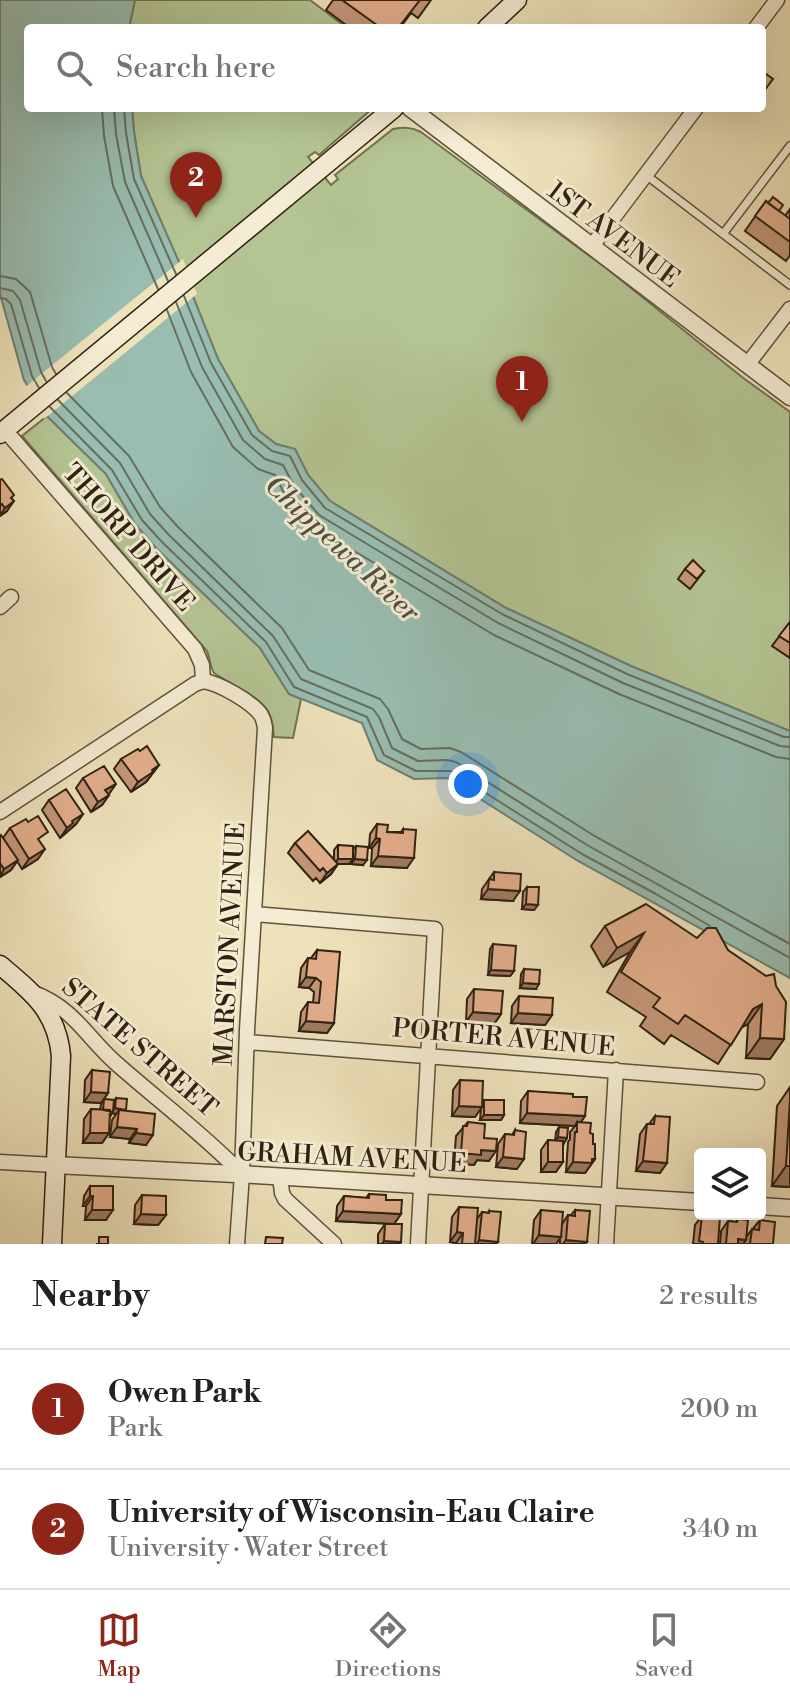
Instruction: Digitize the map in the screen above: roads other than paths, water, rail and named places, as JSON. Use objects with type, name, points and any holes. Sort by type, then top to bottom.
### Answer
[{"type":"main road","points":[[491,24],[517,0]]},
{"type":"main road","points":[[6,429],[389,112]]},
{"type":"main road","name":"STATE STREET","points":[[0,965],[34,993]]},
{"type":"main road","points":[[34,993],[56,1029],[61,1056],[52,1244]]},
{"type":"street","points":[[759,24],[777,0]]},
{"type":"street","name":"1ST AVENUE","points":[[415,112],[790,397]]},
{"type":"street","points":[[592,246],[693,112]]},
{"type":"street","points":[[747,365],[790,309]]},
{"type":"street","name":"THORP DRIVE","points":[[6,429],[195,649],[202,665],[203,681]]},
{"type":"street","points":[[0,812],[203,681]]},
{"type":"street","name":"MARSTON AVENUE","points":[[203,681],[220,686],[254,707],[265,728],[237,1244]]},
{"type":"street","points":[[254,914],[435,929],[418,1244]]},
{"type":"street","name":"STATE STREET","points":[[34,993],[51,1000],[66,1012],[115,1063],[212,1144],[242,1174]]},
{"type":"street","name":"PORTER AVENUE","points":[[247,1042],[757,1082]]},
{"type":"street","points":[[606,1244],[616,1070]]},
{"type":"street","name":"GRAHAM AVENUE","points":[[0,1162],[694,1202]]},
{"type":"street","points":[[280,1176],[285,1199],[334,1244]]},
{"type":"street","points":[[766,1206],[790,1208]]},
{"type":"lane","points":[[723,234],[790,146]]},
{"type":"lane","points":[[646,175],[790,285]]},
{"type":"water","name":"Chippewa River","points":[[0,0],[135,0],[130,24],[24,24],[24,112],[132,112],[141,176],[218,359],[259,431],[276,444],[295,449],[308,475],[330,501],[506,608],[631,666],[790,731],[790,978],[578,861],[447,778],[414,779],[377,760],[362,723],[289,694],[260,648],[156,548],[135,524],[106,474],[47,416],[24,380],[0,294]]},
{"type":"place","name":"University of Wisconsin-Eau Claire","points":[[196,218]]},
{"type":"place","name":"Owen Park","points":[[522,422]]}]
